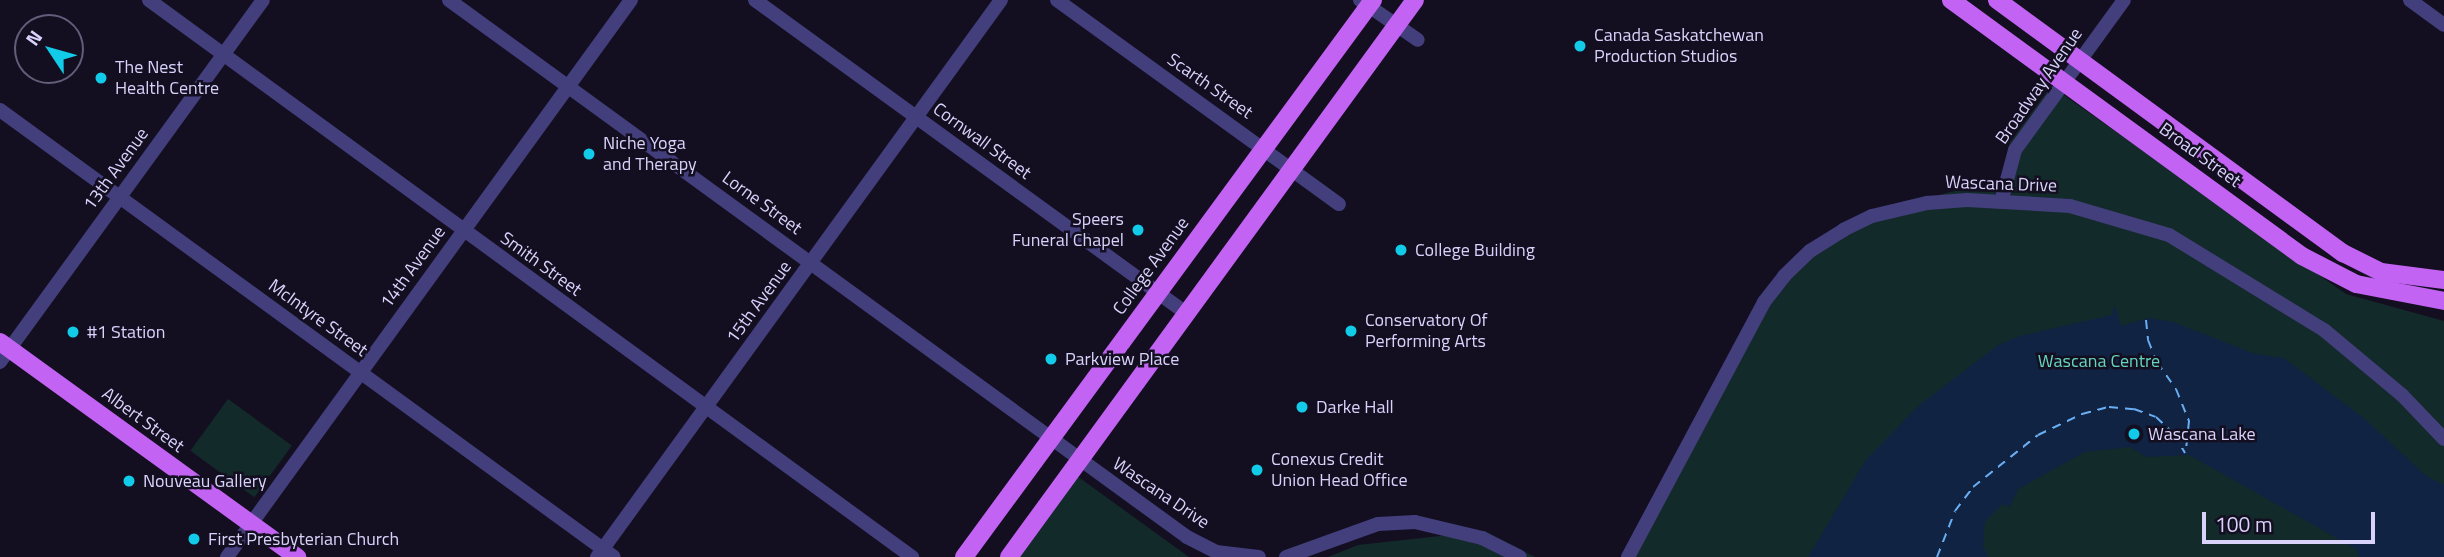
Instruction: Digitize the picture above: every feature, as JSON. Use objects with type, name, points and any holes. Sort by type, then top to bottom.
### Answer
[{"type":"main road","points":[[1009,557],[1415,0]]},
{"type":"main road","name":"Broad Street","points":[[1951,0],[2302,256],[2356,284],[2444,301]]},
{"type":"main road","name":"Broad Street","points":[[1997,0],[2343,253],[2381,272],[2444,280]]},
{"type":"main road","name":"College Avenue","points":[[964,557],[1367,2]]},
{"type":"main road","name":"Albert Street","points":[[3,351],[297,557]]},
{"type":"street","name":"Smith Street","points":[[149,0],[912,557]]},
{"type":"street","name":"13th Avenue","points":[[3,351],[263,0]]},
{"type":"street","name":"Lorne Street","points":[[449,0],[1053,437]]},
{"type":"street","name":"14th Avenue","points":[[227,557],[631,0]]},
{"type":"street","name":"Cornwall Street","points":[[755,0],[1186,313]]},
{"type":"street","name":"15th Avenue","points":[[604,554],[705,408],[1001,0]]},
{"type":"street","name":"Scarth Street","points":[[1057,0],[1339,204]]},
{"type":"street","name":"Broadway Avenue","points":[[2001,201],[2015,150],[2124,0]]},
{"type":"street","points":[[2410,0],[2444,25]]},
{"type":"street","points":[[1367,2],[1418,40]]},
{"type":"street","name":"McIntyre Street","points":[[0,110],[604,554]]},
{"type":"street","name":"Wascana Drive","points":[[1628,557],[1764,302],[1810,251],[1872,216],[1938,201],[2001,201],[2070,206],[2169,235],[2324,330],[2402,395],[2444,439]]},
{"type":"street","name":"Wascana Drive","points":[[1053,437],[1079,460],[1187,537],[1216,552],[1259,557]]},
{"type":"street","points":[[1286,557],[1378,524],[1415,522],[1482,538],[1520,557]]},
{"type":"green space","name":"Wascana Centre","points":[[2051,86],[2346,294],[2444,321],[2444,557],[1624,557],[1744,329],[1808,249],[1918,200],[1955,191],[1999,192],[2010,142]]},
{"type":"green space","points":[[228,399],[292,445],[254,497],[190,451]]},
{"type":"green space","points":[[1077,476],[1189,557],[1019,557]]},
{"type":"green space","points":[[1485,531],[1535,557],[1328,557],[1358,545]]},
{"type":"water","name":"Wascana Lake","points":[[2115,305],[2121,326],[2148,318],[2173,322],[2255,354],[2284,358],[2366,420],[2425,475],[2444,485],[2444,557],[2359,557],[2356,549],[2189,455],[2146,457],[2130,447],[2085,452],[2018,489],[2010,507],[2003,504],[1985,522],[1983,547],[1989,557],[1808,557],[1866,460],[1917,407],[1998,345],[2020,336],[2112,315]]},
{"type":"ferry route","points":[[2146,320],[2148,340],[2157,362],[2176,389],[2189,421],[2186,452]]},
{"type":"ferry route","points":[[1937,557],[1955,511],[1973,487],[2038,435],[2082,414],[2109,407],[2134,409],[2156,417],[2174,434],[2185,453]]},
{"type":"place","name":"Canada Saskatchewan Production Studios","points":[[1580,46]]},
{"type":"place","name":"The Nest Health Centre","points":[[101,78]]},
{"type":"place","name":"Niche Yoga and Therapy","points":[[589,154]]},
{"type":"place","name":"Speers Funeral Chapel","points":[[1138,230]]},
{"type":"place","name":"College Building","points":[[1401,250]]},
{"type":"place","name":"Conservatory Of Performing Arts","points":[[1351,331]]},
{"type":"place","name":"#1 Station","points":[[73,332]]},
{"type":"place","name":"Parkview Place","points":[[1051,359]]},
{"type":"place","name":"Darke Hall","points":[[1302,407]]},
{"type":"place","name":"Wascana Lake","points":[[2134,434]]},
{"type":"place","name":"Conexus Credit Union Head Office","points":[[1257,470]]},
{"type":"place","name":"Nouveau Gallery","points":[[129,481]]},
{"type":"place","name":"First Presbyterian Church","points":[[194,539]]}]
